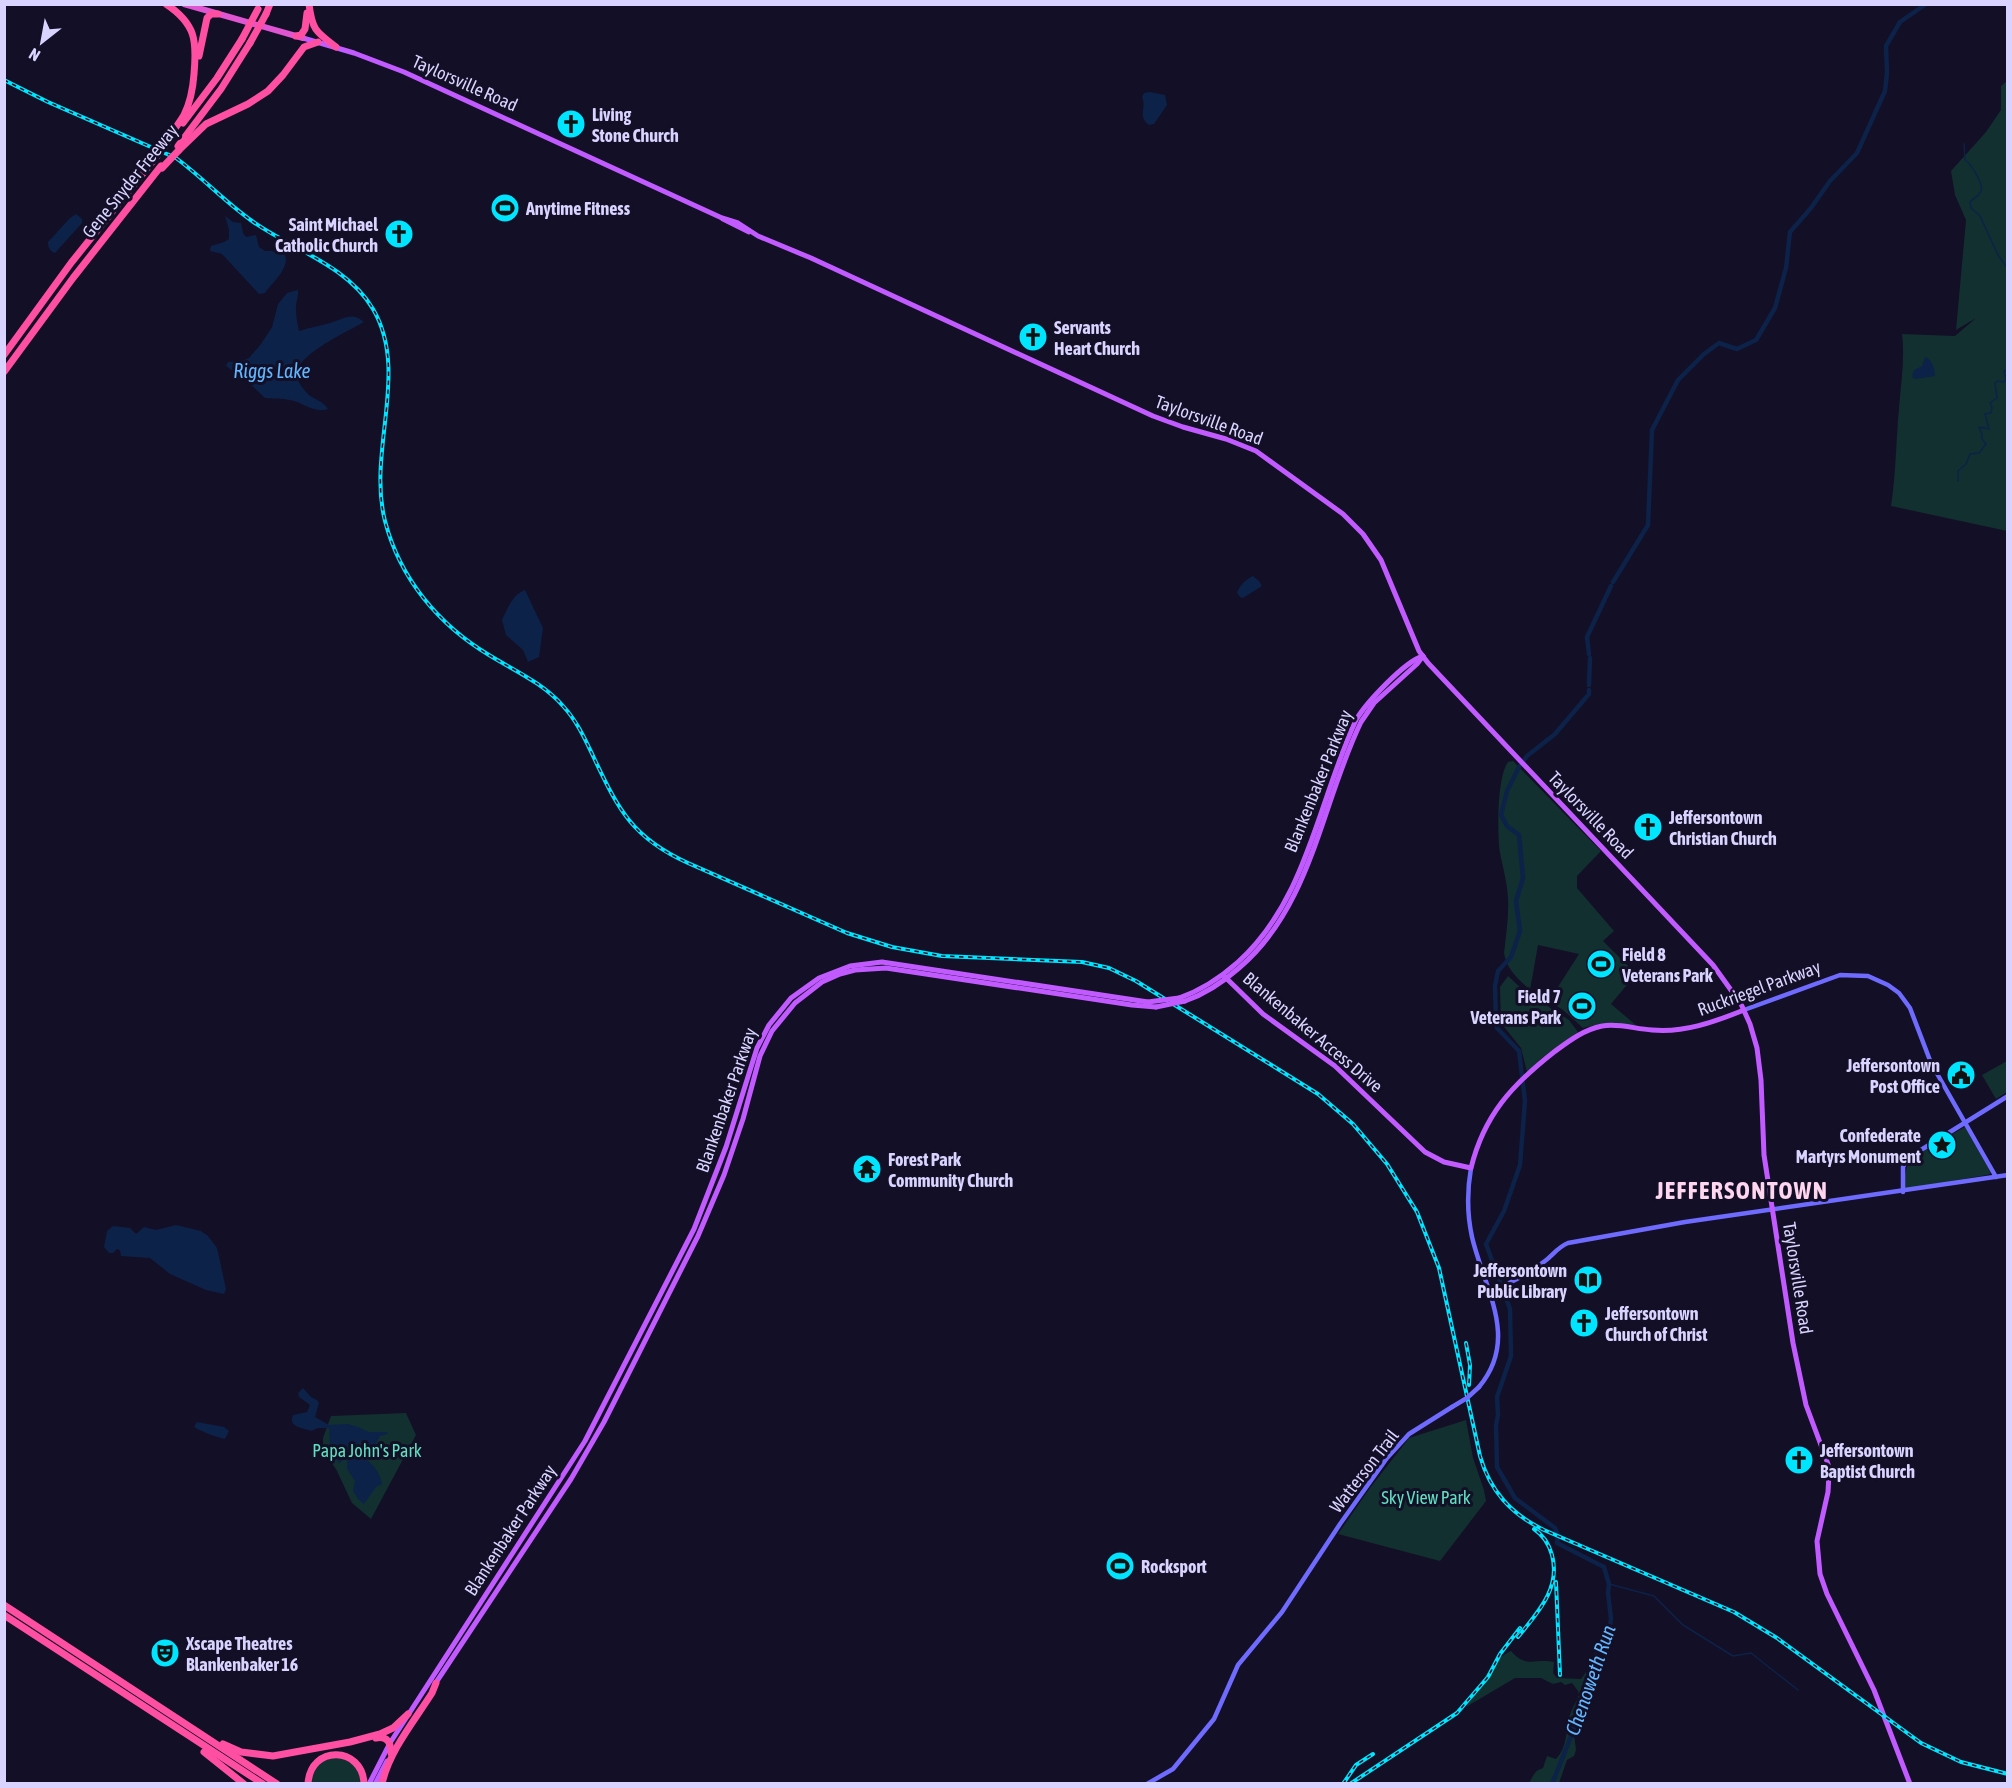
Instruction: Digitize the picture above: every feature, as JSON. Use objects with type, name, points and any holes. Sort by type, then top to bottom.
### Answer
[{"type":"highway","points":[[166,4],[181,15],[195,41],[194,79]]},
{"type":"highway","name":"Taylorsville Road","points":[[184,4],[214,10],[300,37]]},
{"type":"highway","name":"Gene Snyder Freeway","points":[[4,372],[73,278],[150,180],[178,149],[221,89],[250,43],[270,4]]},
{"type":"highway","points":[[288,67],[302,47],[300,37],[305,29],[308,4]]},
{"type":"highway","points":[[308,4],[310,21],[316,32],[336,47]]},
{"type":"highway","name":"Gene Snyder Freeway","points":[[4,355],[71,263],[212,85],[242,39],[259,7]]},
{"type":"highway","points":[[166,143],[186,109],[206,20],[214,10]]},
{"type":"highway","points":[[178,149],[206,124],[258,98],[276,83],[304,47],[318,42]]},
{"type":"highway","points":[[4,1605],[277,1784]]},
{"type":"highway","points":[[4,1615],[262,1784]]},
{"type":"highway","points":[[382,1784],[393,1755],[436,1683]]},
{"type":"highway","points":[[173,1714],[230,1747],[252,1754],[273,1756],[381,1737],[390,1743],[391,1753]]},
{"type":"highway","points":[[350,1742],[386,1731],[408,1714]]},
{"type":"highway","points":[[175,1727],[244,1784]]},
{"type":"highway","points":[[308,1784],[310,1771],[315,1763],[332,1754],[343,1755],[356,1763],[362,1772],[364,1784]]},
{"type":"main road","name":"Taylorsville Road","points":[[300,37],[336,47],[404,72],[1153,416],[1226,439],[1261,454],[1342,513],[1363,534],[1387,572],[1400,607],[1423,656],[1524,767],[1713,965],[1744,1010],[1759,1058],[1764,1147],[1799,1380],[1812,1425],[1828,1464],[1829,1486],[1818,1541],[1820,1574],[1827,1594],[1874,1690],[1911,1784]]},
{"type":"main road","name":"Blankenbaker Parkway","points":[[375,1784],[391,1753],[571,1479],[604,1422],[686,1262],[724,1175],[766,1040],[795,1002],[813,987],[840,974],[863,968],[886,968],[1156,1007],[1200,995],[1249,959],[1266,942],[1279,924],[1293,900],[1360,722],[1378,699],[1423,656]]},
{"type":"main road","name":"Blankenbaker Parkway","points":[[369,1784],[408,1714],[585,1441],[694,1229],[720,1166],[757,1048],[769,1025],[791,998],[810,983],[836,970],[858,964],[882,962],[1148,1002],[1182,999]]},
{"type":"main road","name":"Ruckriegel Parkway","points":[[1489,1292],[1469,1223],[1468,1193],[1478,1144],[1504,1097],[1523,1078],[1573,1038],[1592,1028],[1610,1025],[1653,1030],[1680,1030],[1718,1021],[1840,975],[1868,976],[1896,991],[1910,1008],[1931,1063],[1996,1177]]},
{"type":"main road","name":"Blankenbaker Access Drive","points":[[1225,976],[1263,1014],[1335,1066],[1425,1152],[1444,1162],[1472,1168]]},
{"type":"main road","points":[[1903,1192],[1902,1169],[1906,1161],[2007,1096]]},
{"type":"main road","points":[[1489,1292],[1521,1278],[1565,1244],[1674,1224],[2007,1175]]},
{"type":"main road","name":"Watterson Trail","points":[[1147,1784],[1173,1769],[1214,1719],[1238,1665],[1285,1607],[1387,1458],[1409,1434],[1468,1397],[1479,1387],[1493,1365],[1499,1339],[1497,1318],[1489,1292]]},
{"type":"green space","points":[[2007,81],[2007,531],[1891,506],[1902,371],[1902,334],[1955,336],[1976,318],[1956,330],[1966,220],[1955,195],[1951,171],[1986,132],[2001,110],[2001,86]]},
{"type":"green space","points":[[1513,761],[1601,851],[1577,876],[1577,888],[1614,931],[1603,941],[1636,974],[1611,1004],[1637,1026],[1603,1023],[1583,1028],[1549,1001],[1579,954],[1538,945],[1530,990],[1514,974],[1508,964],[1504,953],[1508,898],[1500,853],[1498,819],[1504,769],[1508,762]]},
{"type":"green space","points":[[1508,976],[1523,990],[1569,1020],[1578,1032],[1527,1072],[1521,1048],[1501,1023],[1500,987]]},
{"type":"green space","points":[[2007,1061],[2007,1092],[1996,1099],[1982,1075]]},
{"type":"green space","points":[[1965,1127],[1991,1173],[1905,1189],[1908,1163],[1931,1146]]},
{"type":"green space","name":"Papa John's Park","points":[[406,1413],[416,1435],[371,1519],[352,1503],[336,1469],[323,1451],[323,1438],[331,1416]]},
{"type":"green space","name":"Sky View Park","points":[[1466,1420],[1473,1458],[1486,1501],[1440,1561],[1338,1534],[1409,1438]]},
{"type":"green space","points":[[1511,1651],[1522,1660],[1554,1662],[1553,1673],[1557,1678],[1581,1679],[1586,1672],[1590,1677],[1582,1721],[1574,1734],[1576,1750],[1574,1756],[1567,1760],[1559,1783],[1529,1783],[1536,1772],[1543,1768],[1547,1756],[1556,1759],[1560,1755],[1570,1715],[1579,1695],[1572,1683],[1553,1684],[1541,1678],[1515,1678],[1466,1707],[1496,1661]]},
{"type":"green space","points":[[339,1756],[357,1767],[362,1784],[309,1784],[321,1760]]},
{"type":"water","points":[[1144,93],[1165,95],[1167,105],[1154,124],[1149,125],[1145,122],[1143,115],[1142,97]]},
{"type":"water","points":[[76,214],[82,219],[82,223],[55,253],[53,252],[48,242]]},
{"type":"water","points":[[225,216],[233,222],[241,223],[246,237],[256,235],[259,247],[265,251],[285,255],[283,270],[265,293],[259,294],[222,254],[210,251],[211,246],[229,239]]},
{"type":"water","name":"Riggs Lake","points":[[298,290],[296,308],[299,331],[349,317],[356,317],[364,322],[321,346],[301,363],[297,372],[298,380],[304,390],[328,409],[318,410],[295,401],[265,398],[226,366],[228,362],[249,358],[272,327],[278,304],[287,293]]},
{"type":"water","points":[[1925,357],[1933,365],[1935,376],[1915,379],[1912,377],[1914,370],[1922,366]]},
{"type":"water","points":[[1253,576],[1262,586],[1243,598],[1240,597],[1237,593],[1239,588]]},
{"type":"water","points":[[525,590],[543,628],[539,657],[528,662],[523,650],[506,635],[502,620],[514,598]]},
{"type":"water","points":[[176,1225],[201,1231],[217,1248],[226,1289],[224,1294],[206,1290],[170,1274],[150,1258],[121,1256],[120,1250],[109,1253],[104,1247],[107,1231],[113,1226],[130,1228],[136,1234],[144,1227],[156,1230]]},
{"type":"water","points":[[303,1388],[319,1403],[315,1417],[329,1425],[348,1424],[369,1432],[388,1432],[380,1436],[374,1447],[360,1442],[352,1451],[372,1464],[381,1479],[382,1484],[376,1487],[364,1504],[353,1491],[355,1481],[347,1469],[347,1460],[338,1462],[330,1446],[329,1428],[318,1428],[311,1431],[294,1425],[292,1422],[293,1415],[307,1412],[310,1405],[299,1397],[298,1393]]},
{"type":"water","points":[[197,1422],[224,1427],[229,1431],[225,1439],[194,1427]]},
{"type":"waterway","name":"Chenoweth Run","points":[[1613,582],[1648,525],[1652,430],[1678,380],[1704,354],[1719,343],[1737,349],[1756,340],[1775,308],[1786,268],[1790,232],[1830,181],[1857,153],[1885,91],[1886,46],[1900,22],[1926,4]]},
{"type":"waterway","points":[[1964,144],[1965,160],[1981,184],[1981,191],[1970,202],[1971,208],[1980,216],[1998,255],[2008,269]]},
{"type":"waterway","points":[[1958,481],[1958,471],[1966,464],[1970,454],[1979,453],[1986,444],[1979,427],[1989,429],[1985,414],[1991,413],[1990,403],[1997,398],[1995,383],[2004,382],[2006,379],[2004,371],[2008,369]]},
{"type":"waterway","name":"Chenoweth Run","points":[[1589,654],[1587,637],[1611,586]]},
{"type":"waterway","name":"Chenoweth Run","points":[[1589,685],[1590,658]]},
{"type":"waterway","name":"Chenoweth Run","points":[[1552,1784],[1574,1729],[1592,1661],[1608,1637],[1611,1619],[1609,1584],[1604,1567],[1557,1543],[1558,1535],[1555,1528],[1515,1498],[1497,1467],[1497,1397],[1511,1356],[1510,1309],[1486,1244],[1504,1211],[1520,1165],[1525,1101],[1519,1051],[1497,1028],[1496,1023],[1495,986],[1498,971],[1511,957],[1520,931],[1516,901],[1523,878],[1519,835],[1507,826],[1501,815],[1507,791],[1519,767],[1527,756],[1555,734],[1589,694],[1589,690]]},
{"type":"waterway","points":[[1609,1584],[1654,1596],[1683,1625],[1733,1656],[1751,1653],[1798,1690]]},
{"type":"railway","points":[[4,80],[48,102],[176,158],[252,221],[334,269],[362,294],[373,309],[383,333],[388,359],[381,467],[381,494],[385,521],[392,542],[411,581],[438,615],[454,630],[489,655],[538,684],[563,706],[580,731],[620,808],[641,833],[654,844],[688,863],[847,933],[892,947],[942,956],[1082,962],[1109,968],[1136,981],[1318,1094],[1353,1124],[1387,1164],[1417,1212],[1439,1268],[1484,1469],[1496,1491],[1512,1509],[1544,1530],[1734,1612],[1777,1638],[1921,1743],[1961,1762],[2008,1774]]},
{"type":"railway","points":[[1466,1343],[1470,1365],[1469,1385]]},
{"type":"railway","points":[[1518,1637],[1546,1600],[1553,1579],[1554,1567],[1551,1551],[1543,1537],[1534,1529]]},
{"type":"railway","points":[[1556,1582],[1560,1675]]},
{"type":"railway","points":[[1350,1784],[1457,1713],[1488,1677],[1500,1654],[1520,1628]]},
{"type":"railway","points":[[1343,1784],[1356,1765],[1373,1754]]},
{"type":"place","name":"Living Stone Church","points":[[571,124]]},
{"type":"place","name":"Anytime Fitness","points":[[505,208]]},
{"type":"place","name":"Saint Michael Catholic Church","points":[[399,234]]},
{"type":"place","name":"Servants Heart Church","points":[[1033,337]]},
{"type":"place","name":"Jeffersontown Christian Church","points":[[1648,827]]},
{"type":"place","name":"Field 8 Veterans Park","points":[[1601,964]]},
{"type":"place","name":"Field 7 Veterans Park","points":[[1582,1006]]},
{"type":"place","name":"Jeffersontown Post Office","points":[[1961,1075]]},
{"type":"place","name":"Confederate Martyrs Monument","points":[[1942,1145]]},
{"type":"place","name":"Forest Park Community Church","points":[[867,1169]]},
{"type":"place","name":"Jeffersontown Public Library","points":[[1588,1280]]},
{"type":"place","name":"Jeffersontown Church of Christ","points":[[1584,1323]]},
{"type":"place","name":"Jeffersontown Baptist Church","points":[[1799,1460]]},
{"type":"place","name":"Rocksport","points":[[1120,1566]]},
{"type":"place","name":"Xscape Theatres Blankenbaker 16","points":[[165,1653]]},
{"type":"district","name":"JEFFERSONTOWN","points":[[1742,1190]]}]
